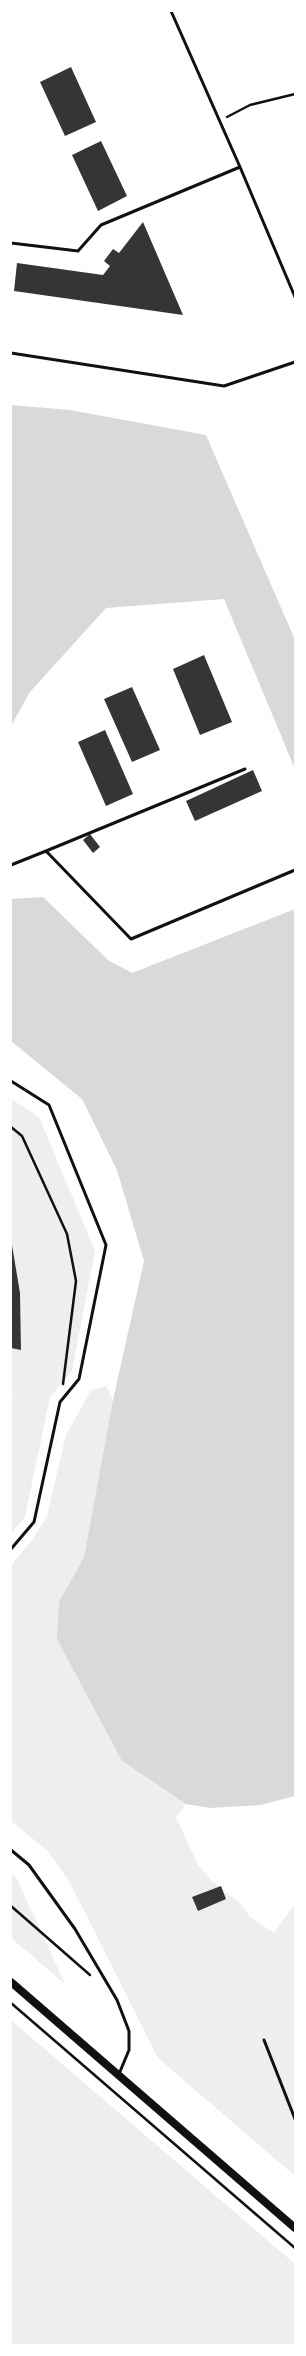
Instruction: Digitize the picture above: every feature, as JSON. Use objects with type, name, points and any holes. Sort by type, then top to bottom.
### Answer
[{"type":"main road","points":[[11,1982],[295,2228]]},
{"type":"lane","points":[[171,11],[240,167],[295,297]]},
{"type":"lane","points":[[11,243],[78,251],[101,225],[240,167]]},
{"type":"lane","points":[[11,354],[224,386],[295,362]]},
{"type":"lane","points":[[11,865],[245,769]]},
{"type":"lane","points":[[46,851],[131,939],[295,870]]},
{"type":"lane","points":[[11,1081],[49,1105],[106,1245],[79,1379],[60,1402],[34,1522],[11,1549]]},
{"type":"lane","points":[[11,1850],[29,1865],[75,1929],[117,2000],[129,2031],[129,2050],[118,2076]]},
{"type":"lane","points":[[264,2040],[295,2119]]},
{"type":"path","points":[[220,121],[250,105],[295,94]]},
{"type":"path","points":[[11,1127],[22,1136],[67,1234],[76,1281],[60,1402]]},
{"type":"path","points":[[11,1906],[94,1979]]},
{"type":"path","points":[[11,2003],[295,2248]]},
{"type":"shaded area","points":[[11,405],[70,410],[206,435],[295,640],[295,769],[224,599],[106,608],[30,692],[11,726]]},
{"type":"shaded area","points":[[43,897],[108,960],[132,973],[295,909],[295,1796],[261,1805],[210,1808],[186,1804],[122,1761],[57,1639],[59,1602],[84,1557],[113,1400],[144,1261],[117,1170],[82,1099],[11,1041],[11,899]]},
{"type":"shaded area","points":[[11,1099],[39,1117],[95,1251],[72,1371],[50,1397],[25,1517],[11,1533],[11,1395],[14,1393],[11,1392],[11,1348],[21,1349],[20,1293],[11,1239]]},
{"type":"shaded area","points":[[106,1386],[113,1400],[84,1557],[59,1602],[122,1761],[186,1804],[176,1817],[198,1865],[211,1880],[241,1904],[250,1917],[274,1933],[295,1904],[295,2176],[158,2058],[69,1881],[48,1851],[11,1821],[11,1565],[33,1539],[47,1516],[66,1435],[91,1390]]},
{"type":"shaded area","points":[[11,1873],[16,1877],[65,1984],[11,1938]]},
{"type":"shaded area","points":[[11,2020],[295,2264],[295,2345],[11,2345]]},
{"type":"building","points":[[71,67],[96,122],[65,136],[40,82]]},
{"type":"building","points":[[101,141],[127,196],[98,211],[72,155]]},
{"type":"building","points":[[143,222],[183,315],[14,291],[17,263],[103,275],[110,266],[104,261],[113,249],[119,253]]},
{"type":"building","points":[[204,655],[232,722],[200,735],[173,669]]},
{"type":"building","points":[[132,687],[160,750],[132,762],[104,699]]},
{"type":"building","points":[[105,730],[133,794],[106,806],[78,742]]},
{"type":"building","points":[[253,770],[262,791],[195,821],[186,801]]},
{"type":"building","points":[[90,834],[100,847],[93,853],[83,840]]},
{"type":"building","points":[[11,1239],[20,1293],[21,1350],[11,1348]]},
{"type":"building","points":[[221,1886],[226,1899],[198,1911],[192,1897]]}]
